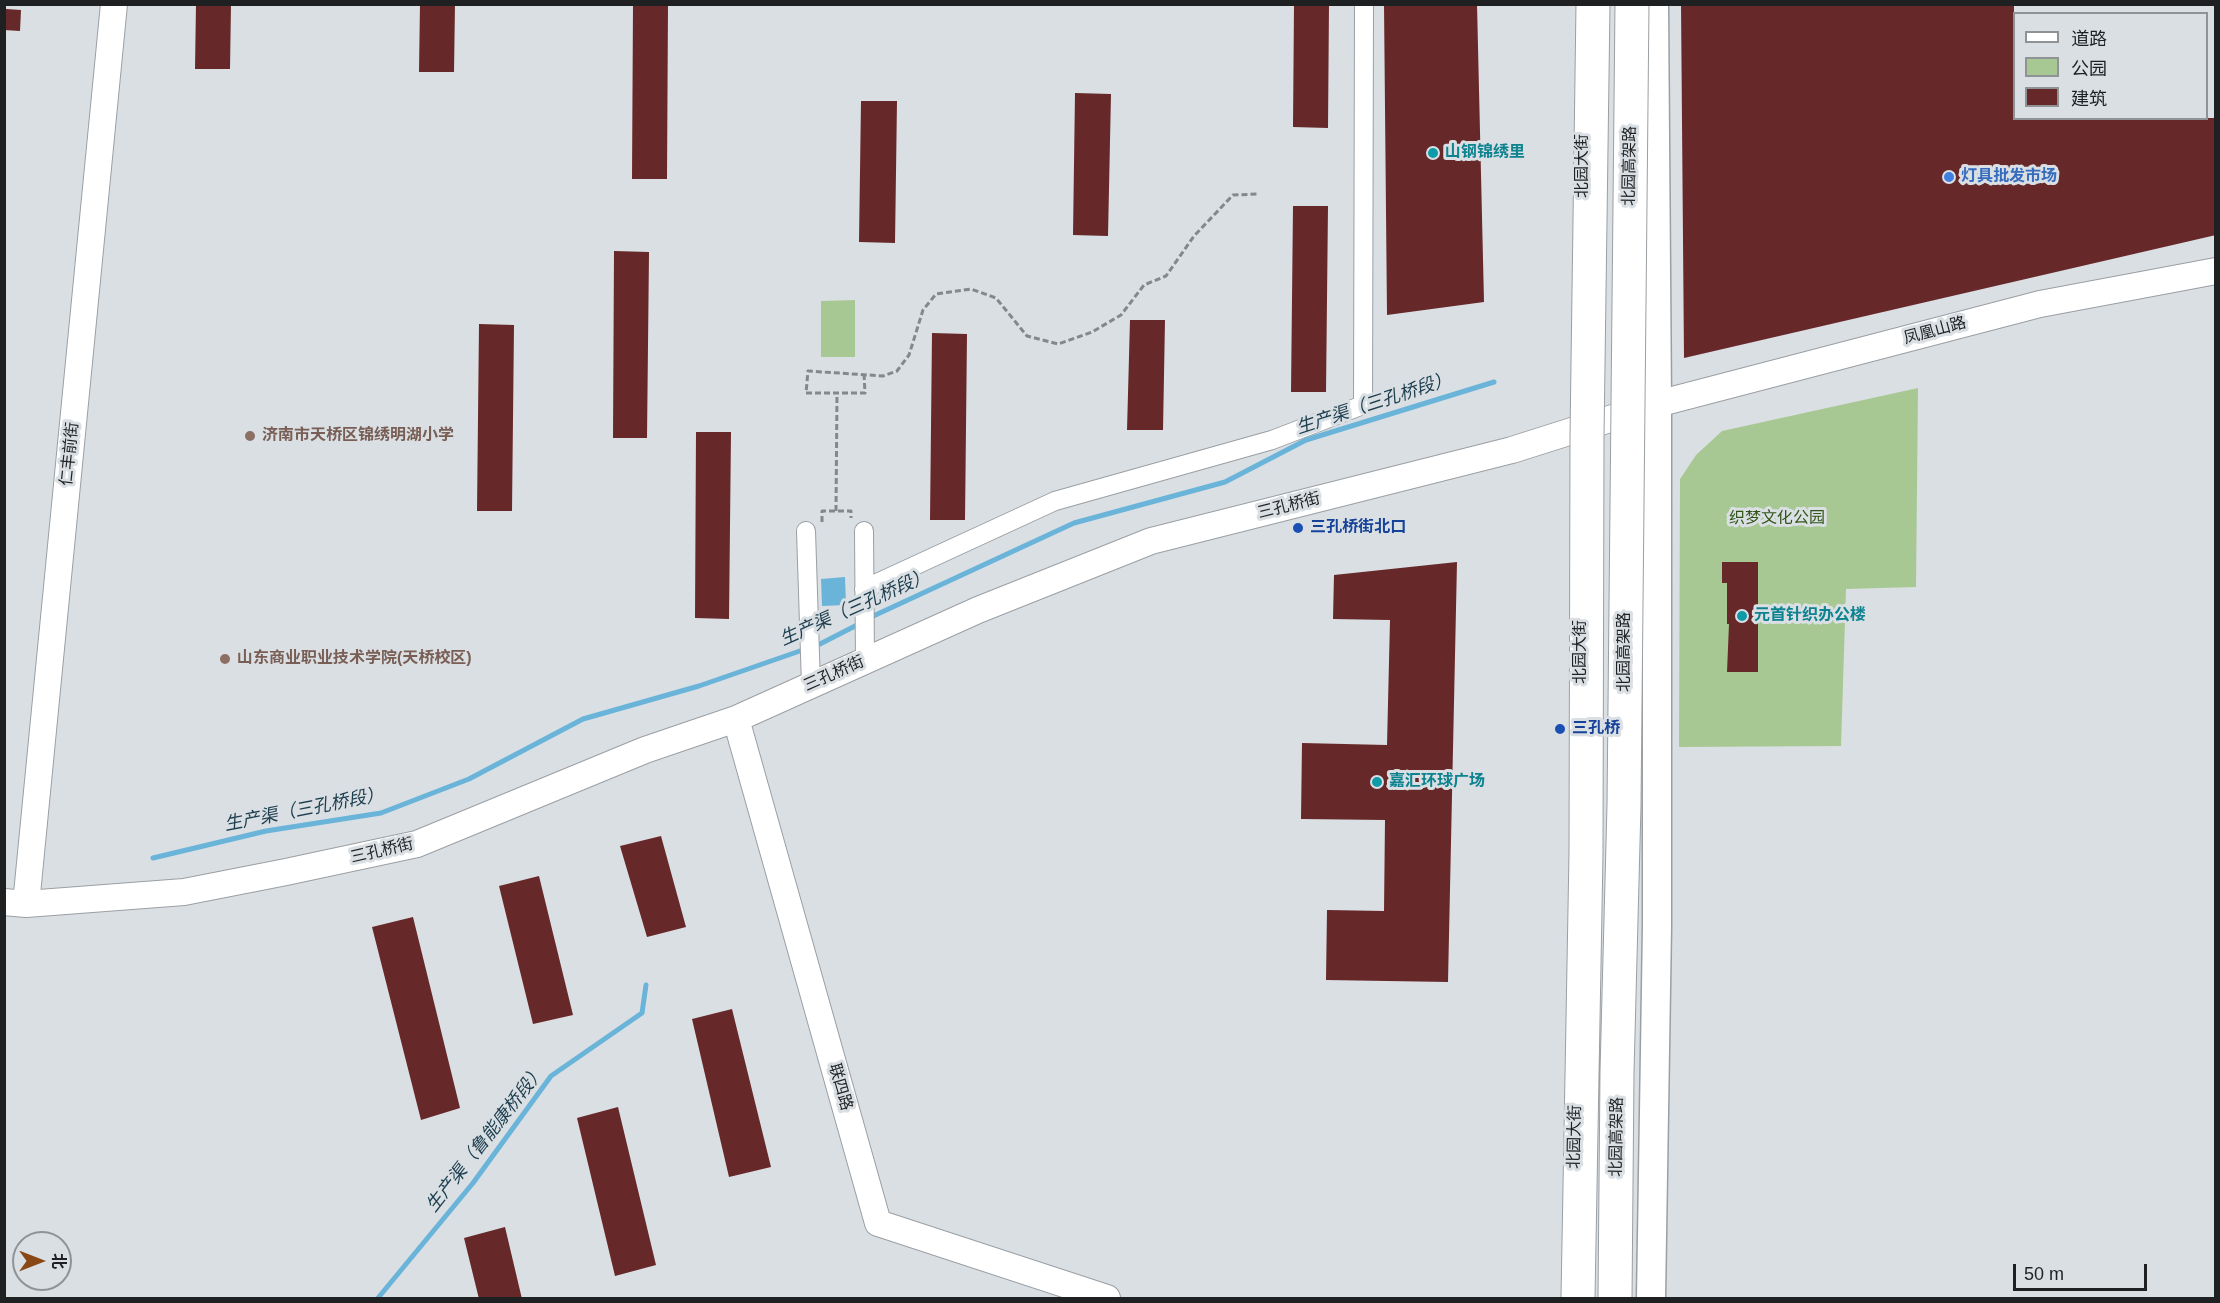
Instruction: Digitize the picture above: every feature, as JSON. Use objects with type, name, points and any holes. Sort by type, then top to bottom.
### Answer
[{"type":"highway","points":[[1578,1299],[1586,853],[1587,436],[1593,4]]},
{"type":"highway","name":"北园高架路","points":[[1615,1299],[1617,1072],[1624,805],[1632,4]]},
{"type":"highway","points":[[1557,1299],[1558,1227],[1569,1084],[1583,948],[1586,853]]},
{"type":"main road","name":"仁丰前街","points":[[15,903],[114,4]]},
{"type":"main road","name":"北园大街","points":[[1572,1299],[1581,792],[1580,430],[1584,4]]},
{"type":"main road","points":[[1651,1299],[1657,926],[1654,4]]},
{"type":"main road","name":"凤凰山路","points":[[1657,404],[2040,304],[2216,271]]},
{"type":"main road","name":"三孔桥街","points":[[15,903],[184,892],[417,844],[645,750],[736,719],[978,610],[1150,541],[1512,450],[1657,404]]},
{"type":"main road","name":"联四路","points":[[736,719],[878,1223],[1107,1299]]},
{"type":"street","points":[[864,589],[1056,501],[1272,440],[1363,405],[1364,4]]},
{"type":"street","points":[[806,531],[811,685]]},
{"type":"street","points":[[864,531],[865,661]]},
{"type":"path","points":[[864,374],[865,393],[806,393],[808,371],[864,374],[883,376],[897,371],[909,355],[923,310],[936,294],[971,289],[996,298],[1027,336],[1047,342],[1058,344],[1092,332],[1121,315],[1144,285],[1166,276],[1194,236],[1233,195],[1257,194]]},
{"type":"path","points":[[836,511],[837,394]]},
{"type":"path","points":[[822,511],[851,511]]},
{"type":"green space","points":[[855,300],[855,357],[821,357],[821,301]]},
{"type":"green space","name":"织梦文化公园","points":[[1918,388],[1916,587],[1846,589],[1841,746],[1679,747],[1680,479],[1696,455],[1722,431]]},
{"type":"water","points":[[845,577],[846,605],[822,606],[821,579]]},
{"type":"building","points":[[196,4],[231,4],[230,69],[195,69]]},
{"type":"building","points":[[420,4],[455,4],[454,72],[419,72]]},
{"type":"building","points":[[633,4],[668,4],[667,179],[632,179]]},
{"type":"building","points":[[1294,4],[1329,4],[1328,128],[1293,127]]},
{"type":"building","name":"山钢锦绣里","points":[[1384,4],[1477,4],[1484,302],[1387,315]]},
{"type":"building","name":"灯具批发市场","points":[[1681,4],[2014,4],[2013,120],[2208,120],[2208,118],[2216,118],[2216,235],[1684,358]]},
{"type":"building","points":[[6,9],[21,10],[20,31],[4,30]]},
{"type":"building","points":[[1075,93],[1111,94],[1108,236],[1073,235]]},
{"type":"building","points":[[861,101],[897,101],[895,243],[859,242]]},
{"type":"building","points":[[1293,206],[1328,206],[1326,392],[1291,392]]},
{"type":"building","points":[[614,251],[649,252],[647,438],[613,438]]},
{"type":"building","points":[[1130,320],[1165,320],[1163,430],[1127,430]]},
{"type":"building","points":[[479,324],[514,325],[512,511],[477,511]]},
{"type":"building","points":[[932,333],[967,334],[965,520],[930,520]]},
{"type":"building","points":[[696,432],[731,432],[729,619],[695,618]]},
{"type":"building","name":"嘉汇环球广场","points":[[1457,562],[1448,982],[1326,980],[1327,910],[1384,911],[1385,820],[1301,819],[1302,743],[1387,745],[1390,620],[1333,619],[1334,575]]},
{"type":"building","name":"元首针织办公楼","points":[[1722,562],[1758,562],[1758,672],[1727,672],[1729,624],[1727,624],[1727,583],[1722,583]]},
{"type":"building","points":[[661,836],[686,927],[647,937],[620,846]]},
{"type":"building","points":[[539,876],[573,1015],[533,1024],[499,886]]},
{"type":"building","points":[[413,917],[460,1108],[421,1120],[372,927]]},
{"type":"building","points":[[732,1009],[771,1167],[729,1177],[692,1019]]},
{"type":"building","points":[[618,1107],[656,1265],[615,1276],[577,1118]]},
{"type":"building","points":[[505,1227],[522,1299],[479,1299],[464,1238]]},
{"type":"waterway","name":"生产渠（三孔桥段）","points":[[869,618],[1074,523],[1225,482],[1306,440],[1494,382]]},
{"type":"waterway","name":"生产渠（三孔桥段）","points":[[153,858],[266,831],[381,813],[469,779],[583,719],[699,686],[820,644],[861,623]]},
{"type":"waterway","name":"生产渠（鲁能康桥段）","points":[[378,1298],[473,1183],[551,1076],[642,1013],[646,985]]},
{"type":"place","name":"山钢锦绣里","points":[[1433,153]]},
{"type":"place","name":"灯具批发市场","points":[[1949,177]]},
{"type":"place","name":"济南市天桥区锦绣明湖小学","points":[[250,436]]},
{"type":"place","name":"三孔桥街北口","points":[[1298,528]]},
{"type":"place","name":"元首针织办公楼","points":[[1742,616]]},
{"type":"place","name":"山东商业职业技术学院(天桥校区)","points":[[225,659]]},
{"type":"place","name":"三孔桥","points":[[1560,729]]},
{"type":"place","name":"嘉汇环球广场","points":[[1377,782]]}]
